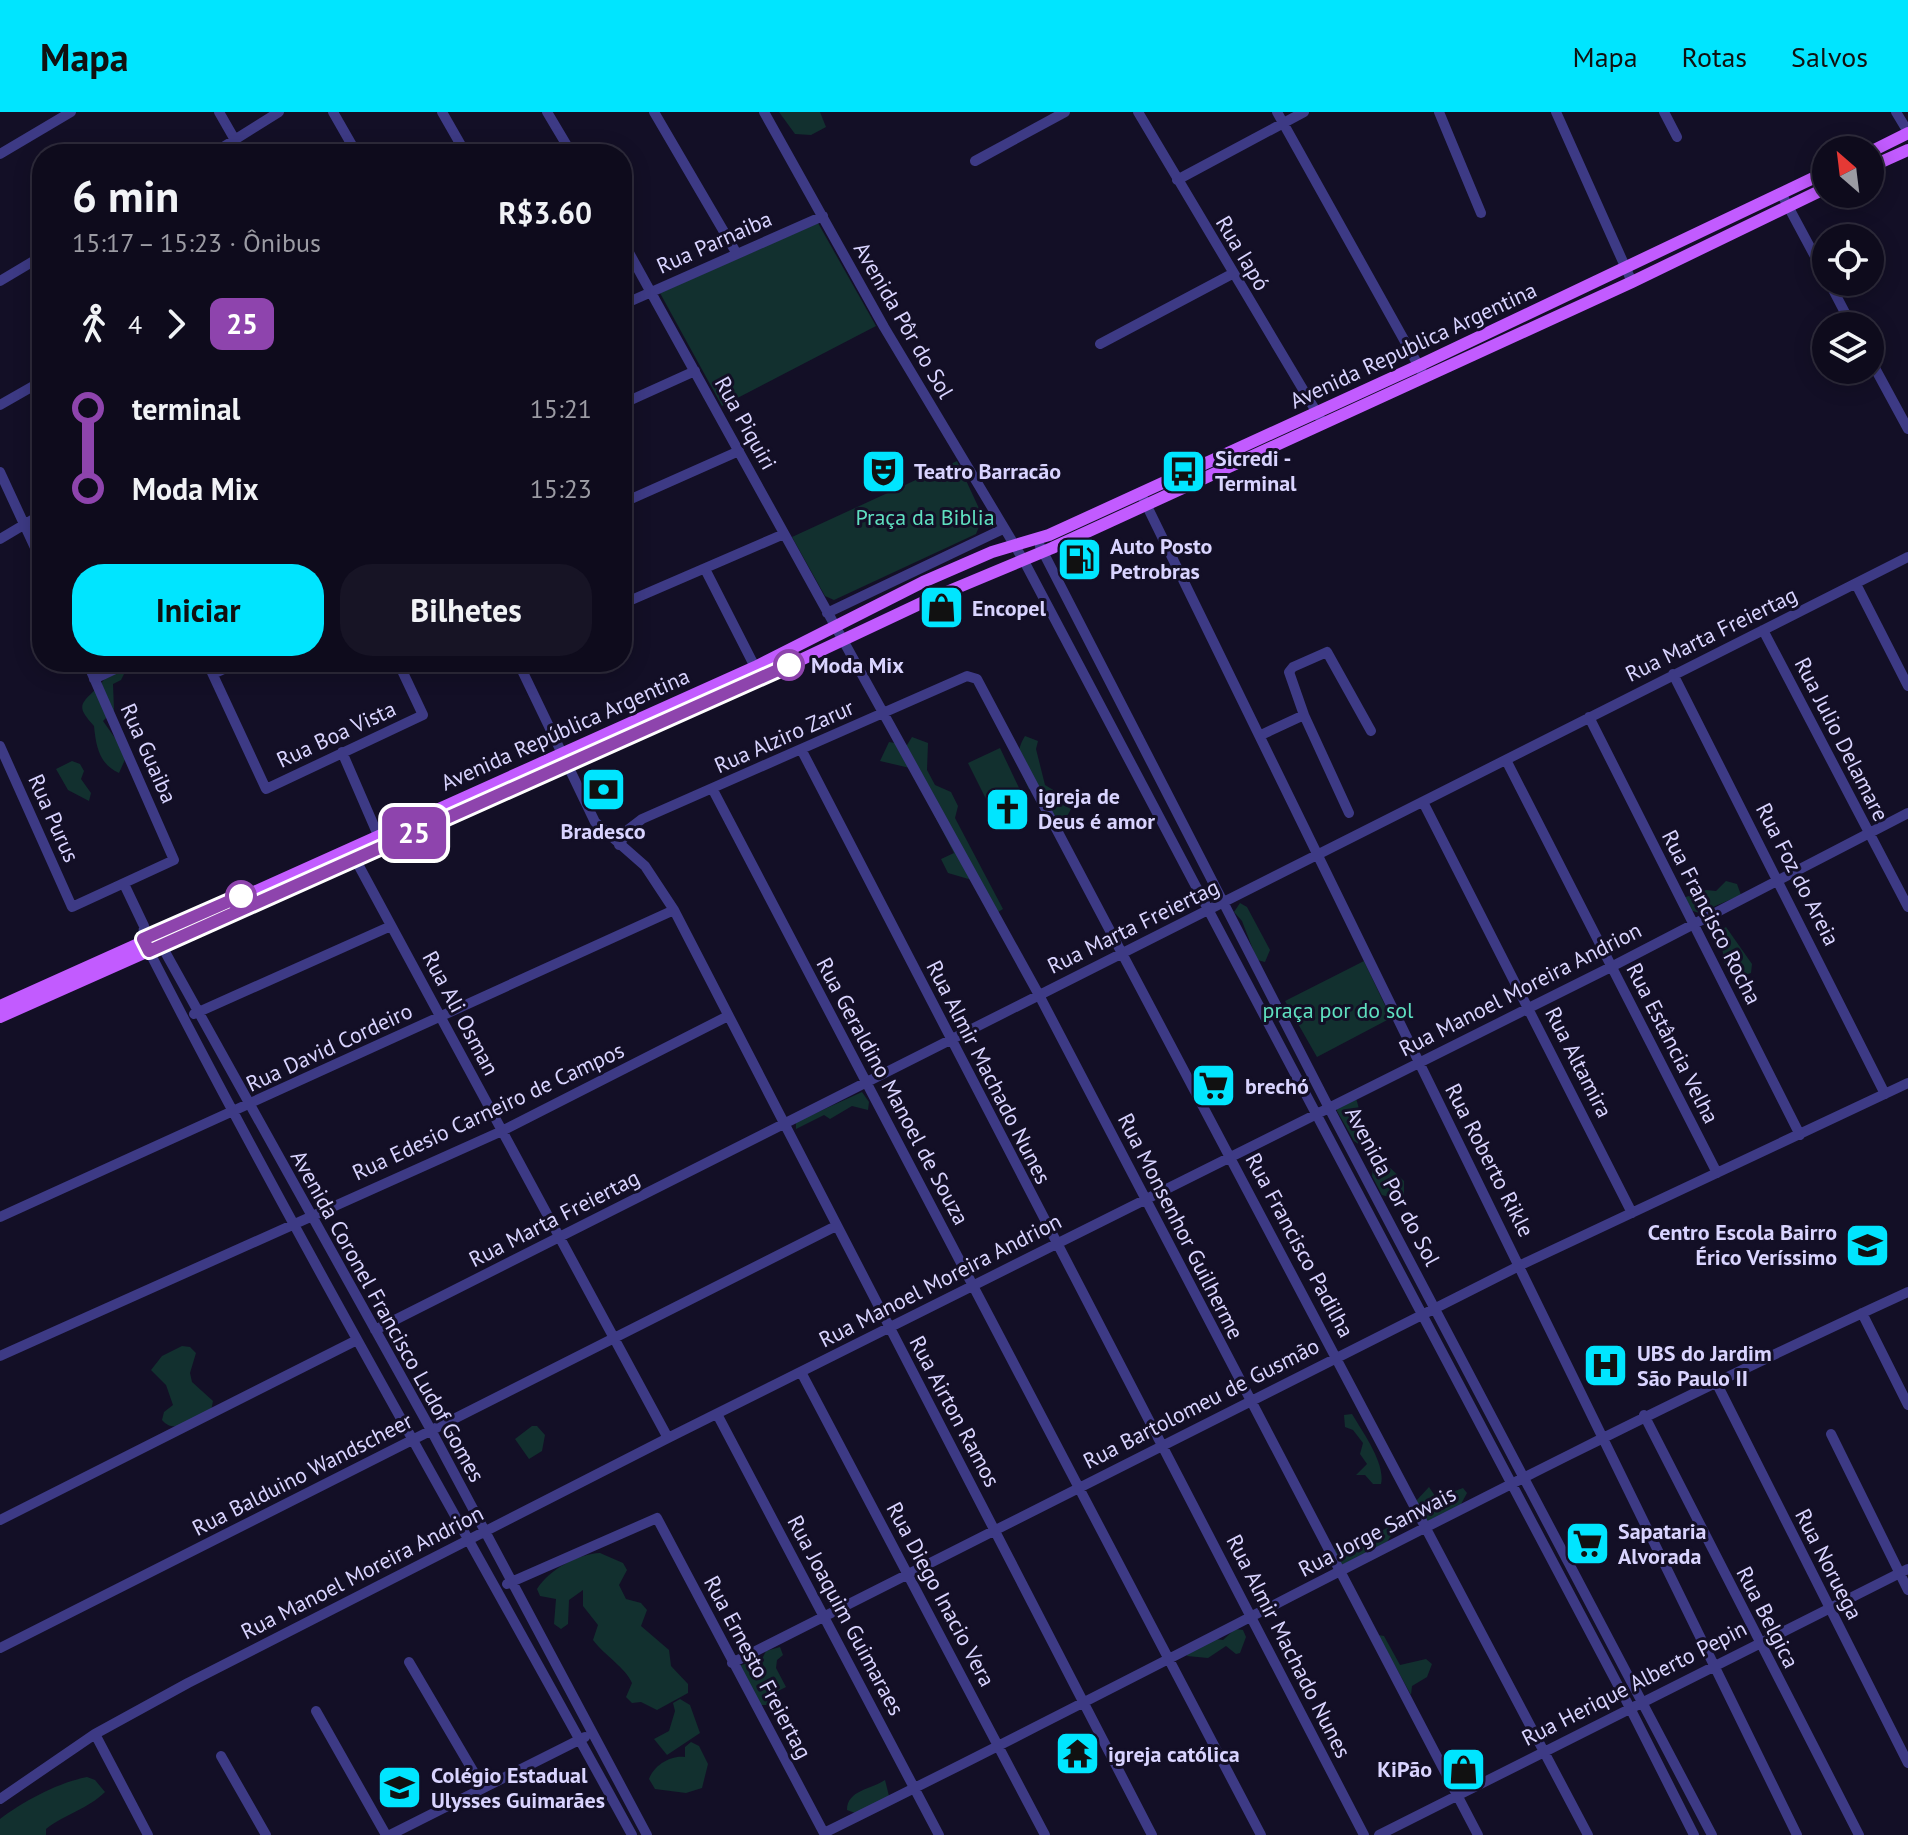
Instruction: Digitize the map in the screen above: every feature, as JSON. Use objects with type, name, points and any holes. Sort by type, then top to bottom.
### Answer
[{"type":"main road","points":[[1884,145],[1908,133]]},
{"type":"main road","points":[[1884,161],[1908,150]]},
{"type":"main road","name":"Avenida Republica Argentina","points":[[1421,371],[1812,179]]},
{"type":"main road","name":"Avenida Republica Argentina","points":[[1014,545],[1037,540],[1143,498],[1421,371],[1632,282],[1812,195]]},
{"type":"main road","name":"Avenida Republica Argentina","points":[[1024,561],[1143,498]]},
{"type":"main road","name":"Avenida República Argentina","points":[[1,1010],[150,939],[353,854],[563,758],[755,667],[923,582],[1014,545]]},
{"type":"main road","name":"Avenida República Argentina","points":[[563,758],[1024,561]]},
{"type":"street","points":[[0,140],[3,152],[71,112]]},
{"type":"street","points":[[219,112],[238,144]]},
{"type":"street","points":[[229,144],[279,112]]},
{"type":"street","points":[[333,112],[351,144]]},
{"type":"street","points":[[442,112],[460,144]]},
{"type":"street","points":[[547,112],[566,144]]},
{"type":"street","points":[[654,112],[737,254]]},
{"type":"street","name":"Avenida Pôr do Sol","points":[[764,112],[1024,561]]},
{"type":"street","points":[[975,161],[1065,112]]},
{"type":"street","name":"Rua Iapó","points":[[1138,112],[1320,417]]},
{"type":"street","points":[[1277,112],[1421,371]]},
{"type":"street","points":[[1177,180],[1304,112]]},
{"type":"street","points":[[1439,112],[1481,213]]},
{"type":"street","points":[[1556,112],[1632,282]]},
{"type":"street","points":[[1664,112],[1677,137]]},
{"type":"street","points":[[1896,112],[1908,133]]},
{"type":"street","points":[[1781,193],[1812,252]]},
{"type":"street","name":"Rua Parnaiba","points":[[632,301],[823,216]]},
{"type":"street","name":"Rua Piquiri","points":[[632,257],[843,639]]},
{"type":"street","points":[[0,281],[32,262]]},
{"type":"street","points":[[1100,344],[1232,274]]},
{"type":"street","points":[[632,399],[695,371]]},
{"type":"street","points":[[1884,384],[1908,429]]},
{"type":"street","points":[[0,405],[32,387]]},
{"type":"street","points":[[632,499],[739,451]]},
{"type":"street","points":[[0,472],[32,541]]},
{"type":"street","name":"Rua Roberto Rikle","points":[[1143,498],[1521,1265],[1600,1438],[1797,1835]]},
{"type":"street","points":[[0,539],[32,520]]},
{"type":"street","points":[[827,613],[1003,529]]},
{"type":"street","points":[[632,600],[784,534]]},
{"type":"street","name":"Avenida Por do Sol","points":[[1037,540],[1329,1108],[1644,1699],[1712,1835]]},
{"type":"street","name":"Rua Marta Freiertag","points":[[375,1330],[949,1039],[1224,905],[1908,557]]},
{"type":"street","name":"Avenida Por do Sol","points":[[1024,561],[1629,1706],[1694,1835]]},
{"type":"street","points":[[705,569],[755,667]]},
{"type":"street","points":[[1856,584],[1908,686]]},
{"type":"street","name":"Rua Julio Delamare","points":[[1763,630],[1908,907]]},
{"type":"street","name":"Rua Monsenhor Guilherme","points":[[843,639],[1039,995],[1478,1835]]},
{"type":"street","points":[[1349,813],[1304,715],[1289,672],[1293,667],[1327,652],[1371,731]]},
{"type":"street","name":"Rua Guaiba","points":[[91,672],[174,860],[124,884]]},
{"type":"street","points":[[94,679],[109,672]]},
{"type":"street","points":[[213,674],[217,672]]},
{"type":"street","name":"Rua Boa Vista","points":[[213,674],[266,789],[423,715],[403,672]]},
{"type":"street","name":"Rua Airton Ramos","points":[[523,672],[595,822],[645,866],[674,910],[1152,1835]]},
{"type":"street","name":"Rua Foz do Areia","points":[[1673,674],[1885,1094]]},
{"type":"street","name":"Rua Alziro Zarur","points":[[619,845],[629,829],[642,819],[973,675]]},
{"type":"street","name":"Rua Francisco Padilha","points":[[973,675],[1124,954],[1588,1835]]},
{"type":"street","points":[[1261,735],[1304,715]]},
{"type":"street","name":"Rua Francisco Rocha","points":[[1589,717],[1800,1135]]},
{"type":"street","name":"Rua Purus","points":[[0,746],[72,907],[124,884]]},
{"type":"street","name":"Rua Almir Machado Nunes","points":[[802,751],[1364,1835]]},
{"type":"street","points":[[342,752],[380,842]]},
{"type":"street","name":"Rua Estância Velha","points":[[1506,760],[1717,1173]]},
{"type":"street","name":"Rua Geraldino Manoel de Souza","points":[[713,790],[1261,1835]]},
{"type":"street","name":"Rua Altamira","points":[[1423,802],[1632,1213]]},
{"type":"street","name":"Rua Manoel Moreira Andrion","points":[[0,1799],[95,1734],[469,1539],[1611,967],[1908,813]]},
{"type":"street","name":"Rua Ali Osman","points":[[353,854],[668,1438]]},
{"type":"street","points":[[124,884],[150,939]]},
{"type":"street","name":"Rua David Cordeiro","points":[[0,1217],[674,910]]},
{"type":"street","points":[[185,1018],[391,926]]},
{"type":"street","name":"Avenida Coronel Francisco Ludof Gomes","points":[[150,939],[198,1012],[431,1430],[647,1835]]},
{"type":"street","name":"Avenida Coronel Francisco Ludof Gomes","points":[[150,939],[185,1018],[355,1341],[469,1539],[632,1835]]},
{"type":"street","name":"Rua Edesio Carneiro de Campos","points":[[0,1356],[502,1131],[728,1016]]},
{"type":"street","name":"Rua Bartolomeu de Gusmão","points":[[732,1663],[1521,1265],[1908,1083]]},
{"type":"street","name":"Rua Balduino Wandscheer","points":[[0,1648],[836,1226]]},
{"type":"street","name":"Rua Jorge Sanwais","points":[[824,1834],[1428,1529],[1644,1415],[1908,1292]]},
{"type":"street","points":[[1862,1313],[1908,1405]]},
{"type":"street","points":[[0,1520],[355,1341]]},
{"type":"street","name":"Rua Diego Inacio Vera","points":[[801,1372],[1045,1835]]},
{"type":"street","name":"Rua Noruega","points":[[1716,1382],[1908,1763]]},
{"type":"street","name":"Rua Joaquim Guimaraes","points":[[717,1414],[939,1835]]},
{"type":"street","name":"Rua Belgica","points":[[1644,1415],[1859,1835]]},
{"type":"street","points":[[1831,1434],[1904,1572],[1908,1590]]},
{"type":"street","name":"Rua Ernesto Freiertag","points":[[511,1583],[657,1518],[824,1834]]},
{"type":"street","name":"Rua Herique Alberto Pepin","points":[[1379,1835],[1629,1706],[1904,1572]]},
{"type":"street","points":[[497,1589],[511,1583]]},
{"type":"street","points":[[409,1662],[483,1788]]},
{"type":"street","points":[[316,1711],[388,1835],[591,1733]]},
{"type":"street","points":[[95,1734],[148,1835]]},
{"type":"street","points":[[221,1756],[266,1835]]},
{"type":"green space","points":[[779,112],[820,112],[826,127],[811,135],[795,134]]},
{"type":"green space","points":[[818,223],[876,326],[722,406],[660,293]]},
{"type":"green space","name":"Praça da Biblia","points":[[957,461],[983,517],[976,534],[834,600],[825,596],[792,537]]},
{"type":"green space","points":[[112,672],[125,672],[121,680],[113,684],[114,710],[103,721],[127,755],[119,773],[103,759],[94,726],[82,706]]},
{"type":"green space","points":[[1025,736],[1038,741],[1036,749],[1045,785],[1065,797],[1063,805],[1071,809],[1064,822],[1054,825],[1037,790],[1029,789],[1019,756]]},
{"type":"green space","points":[[912,737],[928,743],[927,770],[935,785],[951,792],[958,806],[955,818],[1003,909],[990,917],[972,880],[948,873],[941,859],[954,853],[910,768],[880,761],[889,742],[907,745]]},
{"type":"green space","points":[[1000,748],[1021,792],[988,803],[968,763]]},
{"type":"green space","points":[[72,761],[80,764],[84,771],[81,779],[91,793],[89,801],[68,790],[56,769]]},
{"type":"green space","points":[[1726,881],[1737,884],[1741,895],[1699,913],[1690,910],[1683,898],[1706,890],[1716,891]]},
{"type":"green space","points":[[1240,903],[1247,907],[1270,950],[1265,962],[1257,960],[1242,921],[1234,912]]},
{"type":"green space","points":[[1726,927],[1752,964],[1751,973],[1735,978],[1725,965],[1719,931]]},
{"type":"green space","name":"praça por do sol","points":[[1364,961],[1391,1018],[1317,1057],[1285,1001]]},
{"type":"green space","points":[[862,1092],[869,1102],[868,1110],[852,1106],[830,1119],[824,1115],[796,1129],[796,1122]]},
{"type":"green space","points":[[1356,1098],[1368,1141],[1364,1148],[1354,1141],[1337,1111],[1337,1106]]},
{"type":"green space","points":[[1385,1163],[1404,1181],[1404,1194],[1399,1200],[1382,1195],[1372,1176],[1373,1168]]},
{"type":"green space","points":[[182,1346],[190,1347],[196,1353],[190,1373],[192,1382],[213,1401],[211,1411],[186,1424],[173,1426],[162,1420],[164,1412],[173,1405],[166,1385],[151,1370],[162,1356]]},
{"type":"green space","points":[[1352,1414],[1377,1458],[1381,1484],[1373,1484],[1365,1475],[1356,1475],[1367,1464],[1360,1454],[1363,1443],[1353,1430],[1345,1427],[1344,1415]]},
{"type":"green space","points":[[532,1426],[537,1426],[545,1435],[542,1451],[529,1459],[515,1439]]},
{"type":"green space","points":[[1429,1487],[1441,1505],[1447,1494],[1463,1488],[1467,1493],[1460,1506],[1428,1523],[1416,1501]]},
{"type":"green space","points":[[1393,1525],[1396,1528],[1387,1542],[1342,1565],[1332,1549],[1347,1548]]},
{"type":"green space","points":[[600,1553],[623,1563],[627,1570],[619,1585],[626,1599],[641,1603],[647,1610],[641,1626],[669,1650],[671,1666],[688,1684],[688,1693],[657,1710],[641,1702],[632,1703],[626,1697],[632,1683],[593,1640],[598,1625],[583,1606],[583,1590],[569,1600],[568,1624],[561,1629],[554,1624],[556,1599],[540,1596],[537,1589],[549,1575],[565,1564]]},
{"type":"green space","points":[[1235,1629],[1243,1630],[1246,1637],[1240,1653],[1236,1654],[1226,1646],[1208,1658],[1187,1656],[1188,1650],[1215,1639],[1223,1640]]},
{"type":"green space","points":[[1378,1635],[1384,1636],[1400,1665],[1426,1659],[1432,1664],[1427,1677],[1412,1686],[1411,1695]]},
{"type":"green space","points":[[780,1647],[783,1655],[777,1660],[776,1668],[786,1687],[772,1694],[767,1705],[759,1705],[738,1666],[762,1659],[766,1651]]},
{"type":"green space","points":[[680,1699],[690,1705],[700,1733],[667,1755],[654,1739],[669,1731],[675,1711],[673,1703]]},
{"type":"green space","points":[[691,1742],[699,1746],[708,1764],[702,1788],[686,1793],[655,1789],[649,1779],[655,1769],[669,1759],[685,1757],[685,1747]]},
{"type":"green space","points":[[87,1777],[95,1780],[105,1792],[46,1829],[46,1835],[0,1835],[0,1819],[9,1812],[53,1788]]},
{"type":"green space","points":[[885,1780],[889,1796],[855,1813],[847,1810],[848,1803],[856,1794]]},
{"type":"bus line","name":"25","points":[[241,896],[143,939],[149,951],[789,665]]},
{"type":"place","name":"Teatro Barracão","points":[[883,471]]},
{"type":"place","name":"Sicredi - Terminal","points":[[1184,471]]},
{"type":"place","name":"Auto Posto Petrobras","points":[[1079,559]]},
{"type":"place","name":"Encopel","points":[[941,608]]},
{"type":"place","name":"Moda Mix","points":[[789,665]]},
{"type":"place","name":"Bradesco","points":[[603,790]]},
{"type":"place","name":"igreja de Deus é amor","points":[[1007,809]]},
{"type":"place","name":"brechó","points":[[1214,1086]]},
{"type":"place","name":"Centro Escola Bairro Érico Veríssimo","points":[[1868,1245]]},
{"type":"place","name":"UBS do Jardim São Paulo II","points":[[1606,1366]]},
{"type":"place","name":"Sapataria Alvorada","points":[[1587,1544]]},
{"type":"place","name":"igreja católica","points":[[1077,1754]]},
{"type":"place","name":"KiPão","points":[[1463,1769]]},
{"type":"place","name":"Colégio Estadual Ulysses Guimarães","points":[[400,1788]]}]
